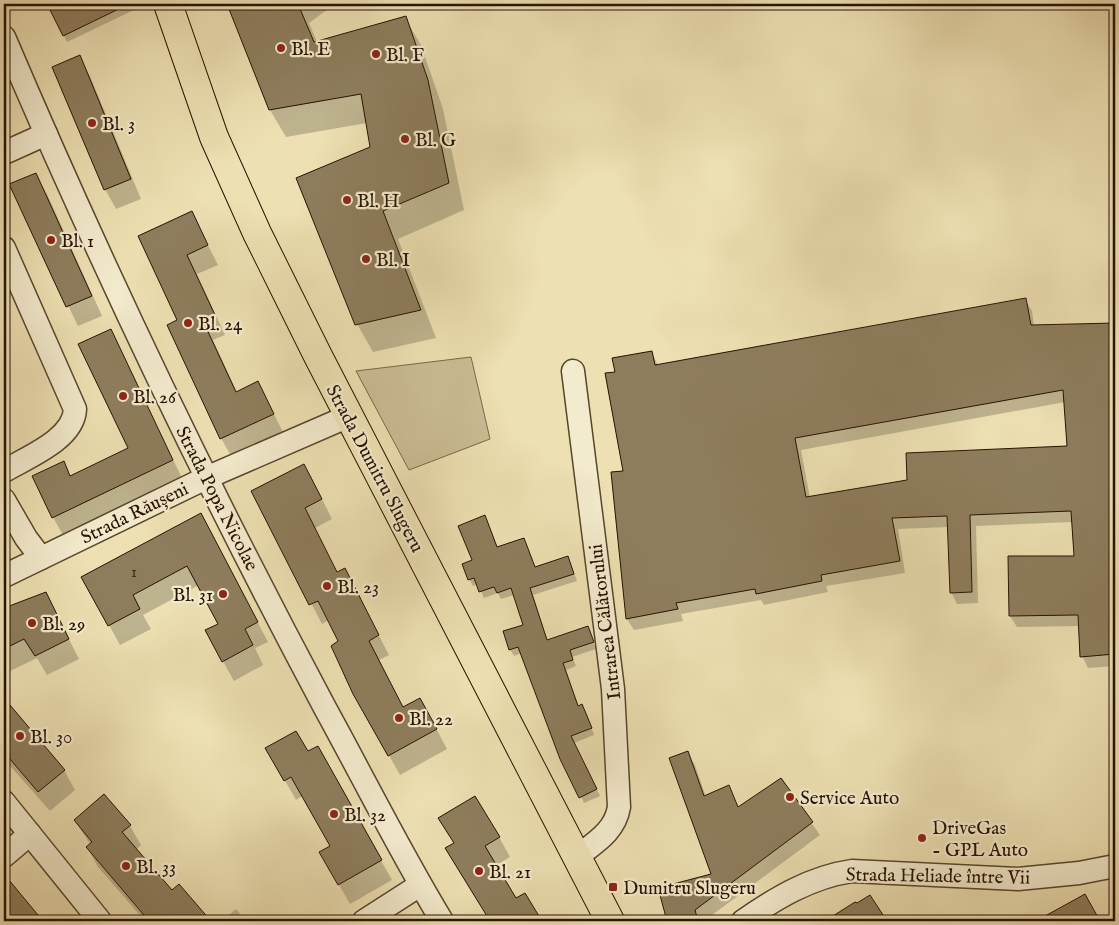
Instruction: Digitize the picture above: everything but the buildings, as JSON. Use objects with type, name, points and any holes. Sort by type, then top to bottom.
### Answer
[{"type":"main road","name":"Strada Dumitru Slugeru","points":[[168,4],[199,96],[237,189],[349,416],[610,921]]},
{"type":"street","name":"Strada Popa Nicolae","points":[[4,37],[46,134],[206,478],[420,885],[442,921]]},
{"type":"street","points":[[4,153],[46,134]]},
{"type":"street","points":[[4,248],[75,409],[75,419],[65,434],[4,471]]},
{"type":"street","name":"Intrarea Călătorului","points":[[573,371],[613,689],[619,807],[617,819],[610,830],[578,856]]},
{"type":"street","name":"Strada Răușeni","points":[[4,576],[206,478],[349,416]]},
{"type":"street","points":[[4,500],[26,538],[41,558]]},
{"type":"street","points":[[4,802],[100,921]]},
{"type":"street","points":[[4,856],[30,834]]},
{"type":"street","name":"Strada Heliade între Vii","points":[[755,918],[809,882],[831,874],[852,871],[1018,879],[1079,873],[1115,866]]},
{"type":"street","points":[[364,921],[420,885]]},
{"type":"shaded area","points":[[471,357],[490,439],[409,470],[356,371]]},
{"type":"place","name":"Bl. E","points":[[281,48]]},
{"type":"place","name":"Bl. F","points":[[376,54]]},
{"type":"place","name":"Bl. 3","points":[[92,123]]},
{"type":"place","name":"Bl. G","points":[[405,139]]},
{"type":"place","name":"Bl. H","points":[[347,200]]},
{"type":"place","name":"Bl. 1","points":[[51,240]]},
{"type":"place","name":"Bl. I","points":[[366,259]]},
{"type":"place","name":"Bl. 24","points":[[188,323]]},
{"type":"place","name":"Bl. 26","points":[[123,396]]},
{"type":"place","name":"Bl. 23","points":[[327,586]]},
{"type":"place","name":"Bl. 31","points":[[223,594]]},
{"type":"place","name":"Bl. 29","points":[[32,623]]},
{"type":"place","name":"Bl. 22","points":[[399,718]]},
{"type":"place","name":"Bl. 30","points":[[20,736]]},
{"type":"place","name":"Service Auto","points":[[790,797]]},
{"type":"place","name":"Bl. 32","points":[[334,814]]},
{"type":"place","name":"DriveGas - GPL Auto","points":[[922,838]]},
{"type":"place","name":"Bl. 33","points":[[126,866]]},
{"type":"place","name":"Bl. 21","points":[[479,871]]},
{"type":"place","name":"Dumitru Slugeru","points":[[613,887]]}]
